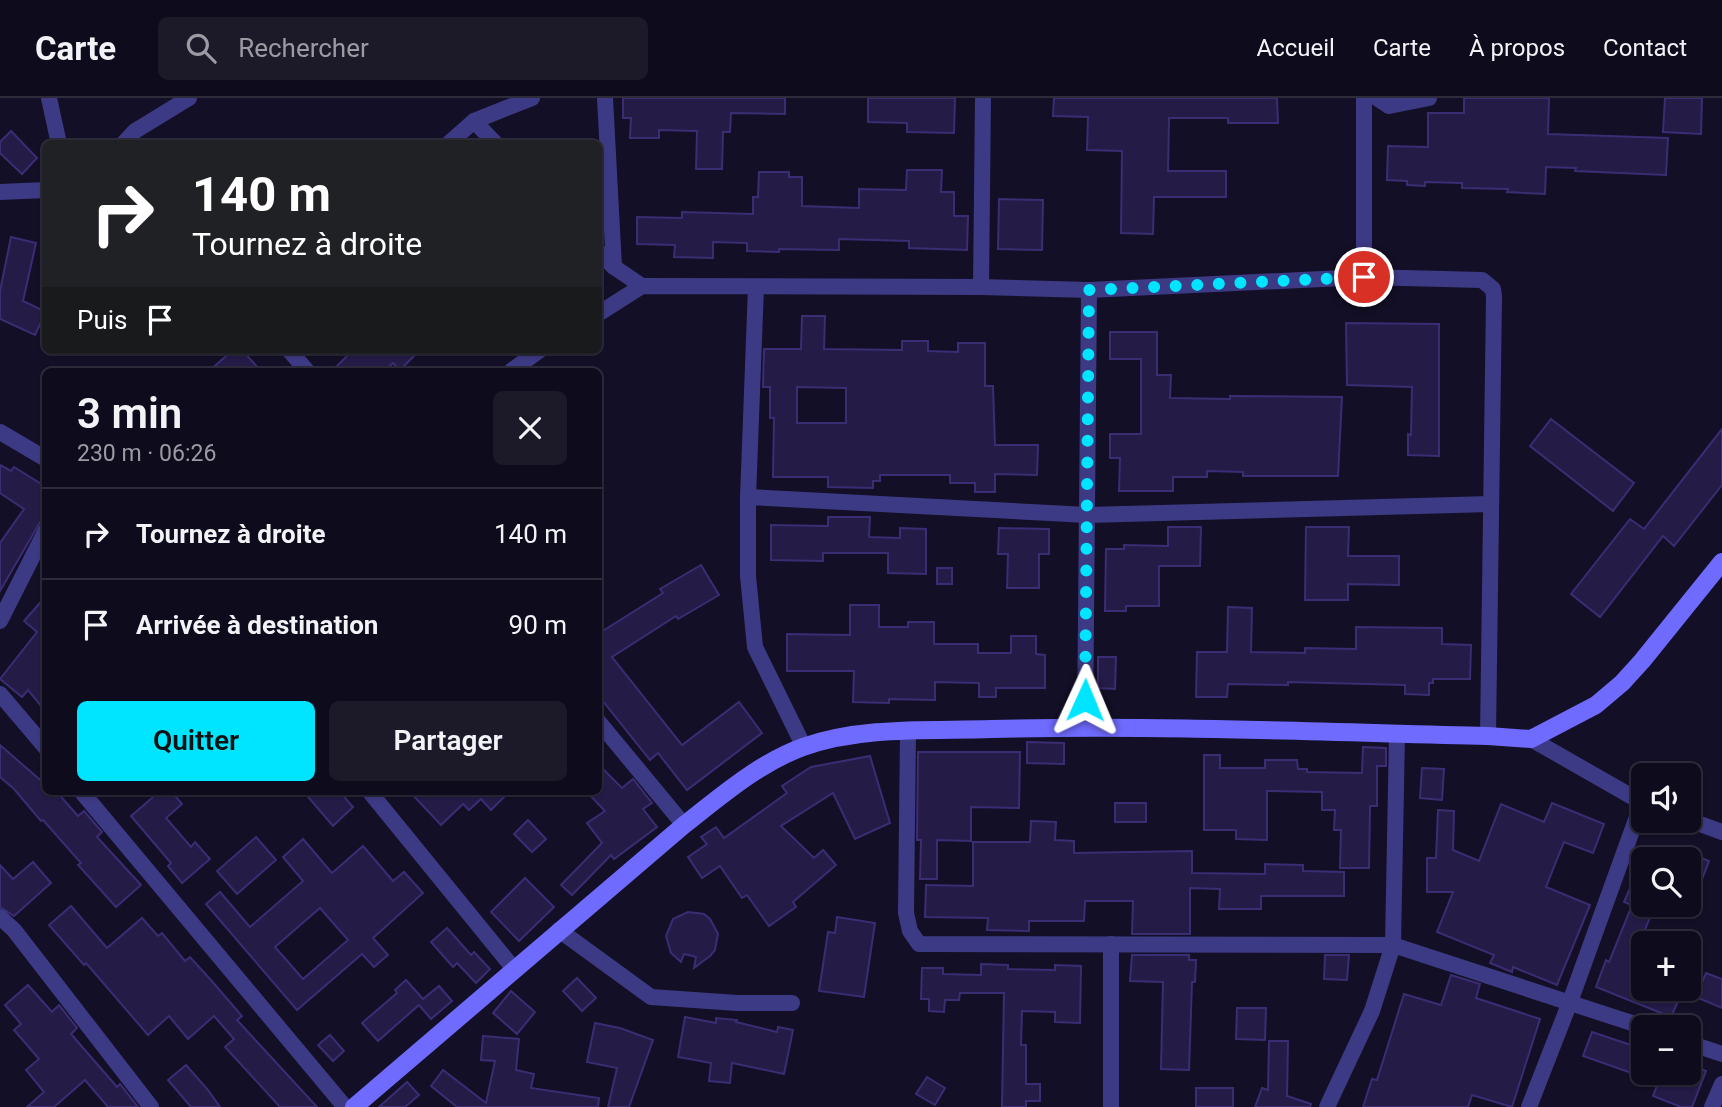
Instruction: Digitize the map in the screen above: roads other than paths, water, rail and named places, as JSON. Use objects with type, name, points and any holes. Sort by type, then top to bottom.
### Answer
[{"type":"street","points":[[50,98],[58,140]]},
{"type":"street","points":[[127,140],[135,131],[189,98]]},
{"type":"street","points":[[452,140],[474,121],[532,98]]},
{"type":"street","points":[[605,98],[614,267]]},
{"type":"street","points":[[981,287],[983,98]]},
{"type":"street","points":[[1364,98],[1364,277]]},
{"type":"street","points":[[1377,98],[1389,106],[1429,98]]},
{"type":"street","points":[[474,121],[492,140]]},
{"type":"street","points":[[0,192],[42,190]]},
{"type":"street","points":[[602,255],[614,267],[642,286]]},
{"type":"street","points":[[602,311],[642,286],[1089,290],[1364,277],[1482,280],[1493,289],[1488,736]]},
{"type":"street","points":[[757,287],[748,497],[748,576],[755,647],[804,747]]},
{"type":"street","points":[[1085,727],[1089,290]]},
{"type":"street","points":[[292,354],[304,368]]},
{"type":"street","points":[[515,368],[534,354]]},
{"type":"street","points":[[0,432],[42,457]]},
{"type":"street","points":[[748,497],[1087,515],[1491,504]]},
{"type":"street","points":[[0,621],[42,538]]},
{"type":"street","points":[[1531,739],[1596,705],[1622,683],[1674,624],[1722,562]]},
{"type":"street","points":[[0,694],[42,743]]},
{"type":"street","points":[[602,726],[684,825]]},
{"type":"street","points":[[355,1107],[684,825],[731,788],[775,760],[804,747],[862,733],[1085,727],[1488,736],[1531,739],[1631,796]]},
{"type":"street","points":[[908,732],[906,913],[910,931],[919,944],[1393,945],[1631,1023]]},
{"type":"street","points":[[1327,1107],[1372,1011],[1393,945],[1397,734]]},
{"type":"street","points":[[84,795],[345,1107]]},
{"type":"street","points":[[372,795],[514,969]]},
{"type":"street","points":[[1701,824],[1722,832]]},
{"type":"street","points":[[1529,1107],[1632,833]]},
{"type":"street","points":[[0,917],[14,930],[151,1107]]},
{"type":"street","points":[[559,930],[651,997],[737,1003],[792,1003]]},
{"type":"street","points":[[1111,944],[1111,1107]]},
{"type":"street","points":[[1701,1047],[1722,1054]]},
{"type":"street","points":[[1716,1105],[1722,1084]]}]
